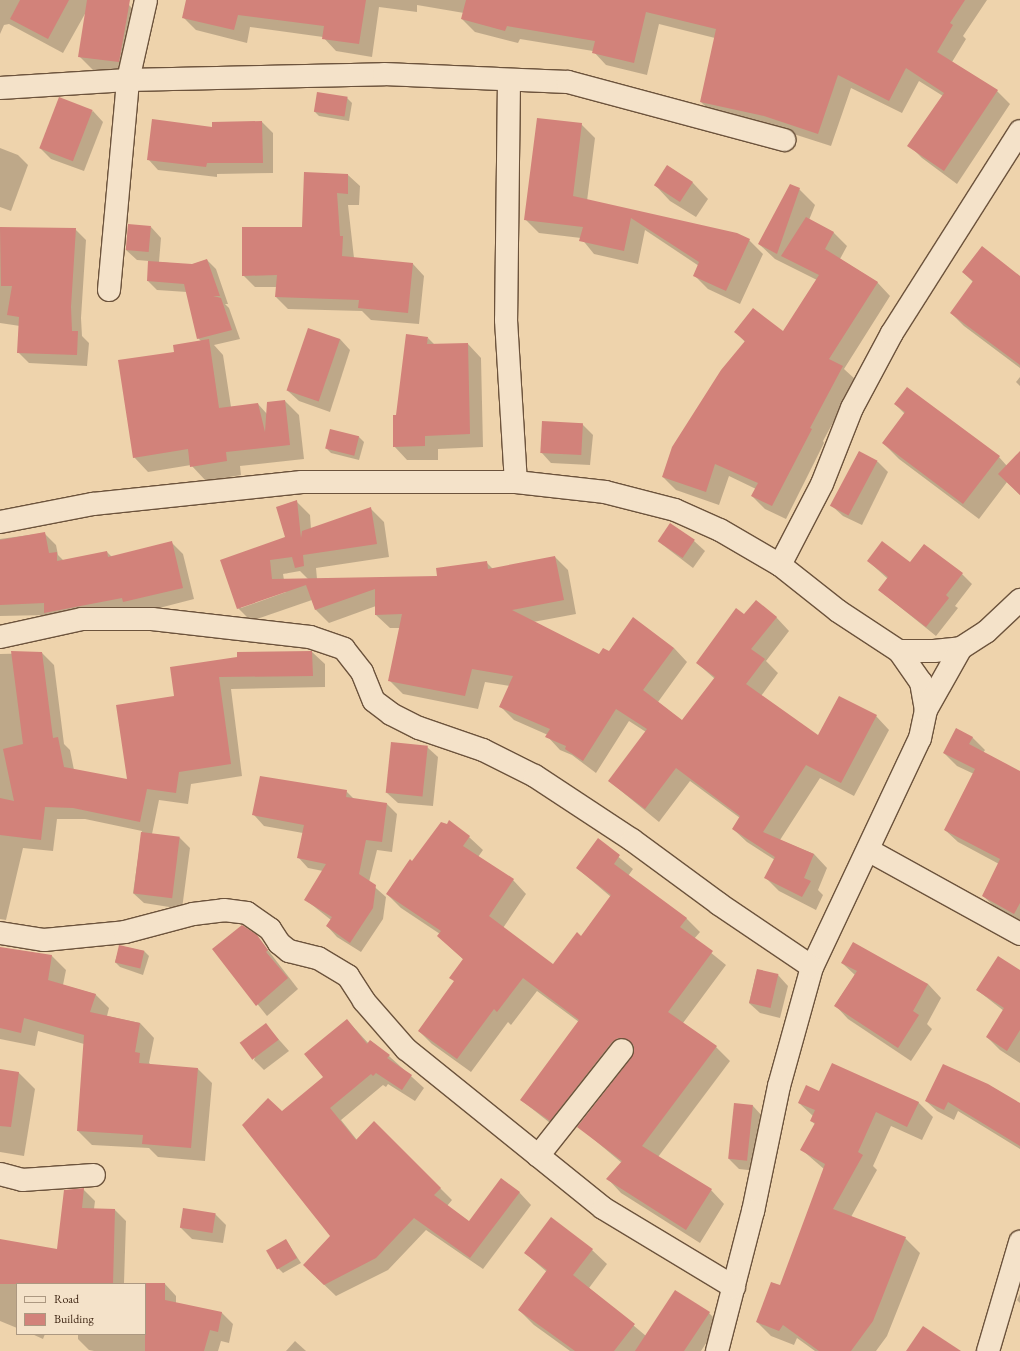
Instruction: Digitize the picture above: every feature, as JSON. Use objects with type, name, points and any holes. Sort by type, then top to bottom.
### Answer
[{"type":"street","points":[[108,290],[128,80],[146,0]]},
{"type":"street","points":[[0,88],[128,80],[384,74],[568,82],[784,140]]},
{"type":"street","points":[[509,80],[506,320],[516,482]]},
{"type":"street","points":[[780,565],[822,484],[852,408],[892,333],[1020,131]]},
{"type":"street","points":[[0,522],[93,504],[302,482],[516,482],[605,492],[675,510],[720,530],[780,565],[838,611],[899,651],[921,682],[926,710]]},
{"type":"street","points":[[716,1351],[734,1287],[779,1086],[812,967],[920,738],[926,710],[961,648],[986,632],[1020,600]]},
{"type":"street","points":[[0,637],[82,619],[152,619],[310,637],[344,649],[362,672],[374,701],[391,714],[419,728],[482,750],[535,776],[812,967]]},
{"type":"street","points":[[899,651],[961,648]]},
{"type":"street","points":[[868,850],[1020,934]]},
{"type":"street","points":[[0,932],[44,940],[125,932],[194,914],[224,910],[247,913],[270,929],[279,943],[289,951],[318,958],[348,976],[364,1001],[406,1049],[603,1208],[734,1287]]},
{"type":"street","points":[[538,1156],[622,1050]]},
{"type":"street","points":[[0,1174],[22,1180],[94,1175]]},
{"type":"street","points":[[988,1351],[1020,1242]]},
{"type":"building","points":[[20,0],[69,0],[48,39],[10,19]]},
{"type":"building","points":[[87,0],[130,0],[119,62],[78,57]]},
{"type":"building","points":[[186,0],[366,0],[359,44],[322,39],[324,26],[238,15],[234,30],[182,18]]},
{"type":"building","points":[[466,0],[965,0],[950,23],[953,25],[937,52],[998,90],[944,171],[907,146],[944,93],[906,68],[889,101],[838,75],[818,134],[764,116],[700,102],[716,29],[646,12],[634,63],[592,53],[595,41],[507,26],[505,31],[461,19]]},
{"type":"building","points":[[317,92],[348,97],[344,117],[314,112]]},
{"type":"building","points":[[59,97],[93,110],[73,161],[39,148]]},
{"type":"building","points":[[537,118],[582,123],[573,196],[737,233],[750,239],[726,291],[693,276],[699,262],[631,218],[624,251],[579,241],[583,227],[524,220]]},
{"type":"building","points":[[152,119],[212,127],[212,122],[262,121],[263,163],[207,163],[206,167],[147,160]]},
{"type":"building","points":[[667,165],[693,182],[680,202],[654,185]]},
{"type":"building","points":[[304,172],[348,174],[348,194],[337,193],[340,236],[343,236],[342,256],[413,263],[408,313],[358,308],[359,300],[275,297],[277,275],[242,276],[242,227],[302,227]]},
{"type":"building","points":[[790,184],[800,188],[777,254],[758,244]]},
{"type":"building","points":[[806,217],[834,232],[825,249],[878,282],[829,359],[843,366],[810,428],[812,429],[772,506],[751,496],[758,483],[715,464],[706,492],[662,477],[672,447],[721,370],[745,341],[734,332],[753,308],[783,331],[819,275],[781,256]]},
{"type":"building","points":[[128,224],[151,226],[149,252],[126,250]]},
{"type":"building","points":[[0,227],[76,228],[71,307],[72,331],[78,331],[77,355],[17,353],[19,317],[7,315],[12,286],[1,286]]},
{"type":"building","points":[[982,246],[1020,276],[1020,365],[950,313],[973,281],[962,272]]},
{"type":"building","points":[[207,259],[220,296],[213,296],[221,298],[232,330],[197,339],[184,284],[147,281],[148,261],[192,264]]},
{"type":"building","points":[[308,328],[340,339],[319,401],[287,390]]},
{"type":"building","points":[[406,334],[428,337],[427,344],[468,343],[470,434],[425,436],[425,446],[393,447],[393,415],[396,415]]},
{"type":"building","points":[[209,339],[219,408],[258,403],[265,432],[267,402],[285,400],[290,445],[226,452],[227,461],[190,467],[188,449],[133,458],[118,360],[174,352],[173,345]]},
{"type":"building","points":[[907,387],[1000,456],[963,504],[882,443],[905,412],[894,404]]},
{"type":"building","points":[[542,421],[583,423],[581,455],[540,453]]},
{"type":"building","points":[[330,429],[359,436],[354,456],[325,448]]},
{"type":"building","points":[[859,451],[878,461],[848,516],[830,506]]},
{"type":"building","points":[[1020,451],[1020,495],[998,474]]},
{"type":"building","points":[[297,500],[301,538],[302,531],[371,507],[377,544],[303,555],[304,566],[295,568],[292,557],[270,560],[272,579],[437,576],[436,568],[487,561],[488,569],[555,556],[564,600],[512,610],[599,654],[603,648],[609,651],[633,617],[674,648],[643,690],[682,720],[715,677],[696,663],[736,608],[744,614],[756,600],[777,617],[751,649],[765,659],[746,684],[818,735],[839,696],[877,715],[841,783],[806,765],[763,832],[814,854],[804,878],[811,881],[802,897],[764,878],[775,857],[732,829],[740,816],[676,768],[645,809],[608,781],[647,729],[616,709],[583,761],[565,749],[566,746],[545,737],[550,729],[499,707],[513,676],[472,669],[465,696],[388,681],[402,614],[375,615],[375,589],[315,610],[306,585],[237,609],[220,560],[285,537],[276,507]]},
{"type":"building","points":[[670,523],[695,540],[683,558],[658,541]]},
{"type":"building","points":[[45,532],[49,553],[57,552],[57,561],[107,551],[108,557],[172,541],[183,588],[123,602],[122,598],[44,613],[44,603],[0,605],[0,540]]},
{"type":"building","points":[[882,541],[910,562],[924,544],[963,573],[946,595],[949,598],[926,627],[878,590],[888,577],[867,561]]},
{"type":"building","points":[[11,651],[42,652],[53,738],[58,737],[64,767],[127,779],[116,705],[174,696],[170,667],[237,657],[237,652],[312,651],[313,676],[219,677],[231,764],[179,772],[176,793],[147,789],[140,822],[73,808],[45,807],[41,840],[0,835],[0,798],[14,801],[3,749],[23,744]]},
{"type":"building","points":[[956,728],[973,737],[969,744],[1020,771],[1020,903],[1014,914],[982,896],[1000,859],[944,830],[975,769],[943,753]]},
{"type":"building","points":[[391,742],[428,746],[422,797],[386,793]]},
{"type":"building","points":[[260,776],[347,790],[346,797],[387,803],[382,842],[366,840],[359,874],[376,885],[373,908],[350,943],[326,926],[332,917],[304,900],[326,864],[297,858],[304,825],[252,815]]},
{"type":"building","points":[[449,820],[470,836],[463,846],[514,879],[489,916],[553,964],[577,932],[581,936],[611,895],[576,868],[598,838],[620,855],[614,864],[687,918],[680,927],[713,951],[668,1012],[717,1046],[642,1146],[712,1189],[686,1230],[606,1179],[622,1161],[577,1127],[632,1057],[634,1046],[629,1040],[618,1038],[612,1042],[550,1121],[520,1100],[579,1020],[523,978],[497,1012],[494,1009],[457,1059],[418,1031],[454,981],[449,978],[463,959],[437,936],[441,931],[386,894],[410,859],[412,861],[441,822],[447,824]]},
{"type":"building","points":[[141,832],[180,837],[172,898],[133,894]]},
{"type":"building","points":[[242,925],[257,935],[268,950],[266,952],[288,978],[256,1006],[212,949]]},
{"type":"building","points":[[853,942],[928,984],[913,1011],[919,1015],[898,1048],[834,1006],[857,971],[841,963]]},
{"type":"building","points":[[119,945],[144,951],[140,968],[115,963]]},
{"type":"building","points":[[0,947],[52,955],[48,980],[96,994],[90,1012],[140,1023],[135,1052],[140,1053],[139,1063],[198,1068],[191,1148],[142,1144],[143,1135],[77,1131],[84,1035],[24,1018],[21,1033],[0,1028]]},
{"type":"building","points":[[998,956],[1020,970],[1020,1030],[1007,1051],[986,1037],[1004,1008],[976,990]]},
{"type":"building","points":[[757,969],[778,974],[771,1008],[749,1003]]},
{"type":"building","points":[[347,1019],[367,1044],[370,1040],[390,1055],[387,1058],[412,1075],[402,1090],[376,1073],[373,1076],[371,1074],[330,1108],[356,1140],[374,1121],[441,1188],[434,1195],[469,1221],[501,1178],[520,1192],[470,1258],[414,1218],[376,1258],[324,1285],[303,1265],[330,1236],[242,1125],[268,1098],[282,1111],[323,1077],[304,1054]]},
{"type":"building","points":[[266,1023],[279,1040],[252,1060],[240,1043]]},
{"type":"building","points":[[832,1063],[919,1102],[907,1127],[876,1112],[858,1152],[863,1155],[833,1209],[906,1237],[873,1321],[851,1351],[819,1351],[783,1325],[779,1331],[756,1322],[771,1282],[780,1285],[825,1164],[800,1150],[815,1123],[810,1121],[815,1110],[798,1103],[806,1085],[819,1091]]},
{"type":"building","points":[[943,1064],[988,1084],[1020,1103],[1020,1146],[948,1102],[944,1110],[925,1101]]},
{"type":"building","points":[[0,1069],[19,1072],[11,1127],[0,1126]]},
{"type":"building","points":[[734,1103],[753,1105],[747,1161],[728,1159]]},
{"type":"building","points":[[84,1188],[82,1208],[115,1209],[113,1283],[0,1284],[0,1239],[57,1249],[64,1190]]},
{"type":"building","points":[[183,1208],[216,1213],[212,1233],[180,1228]]},
{"type":"building","points":[[551,1217],[593,1249],[573,1275],[635,1324],[614,1351],[575,1351],[518,1310],[547,1270],[524,1253]]},
{"type":"building","points":[[286,1239],[297,1258],[277,1270],[266,1250]]},
{"type":"building","points":[[146,1283],[165,1283],[165,1300],[222,1312],[218,1332],[210,1330],[204,1351],[145,1351]]},
{"type":"building","points":[[675,1290],[710,1312],[684,1351],[635,1351]]},
{"type":"building","points":[[923,1326],[961,1351],[906,1351]]}]
